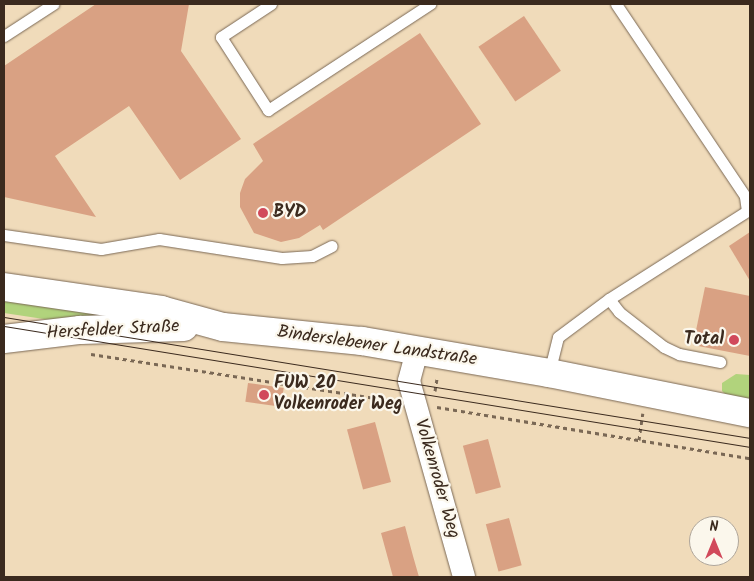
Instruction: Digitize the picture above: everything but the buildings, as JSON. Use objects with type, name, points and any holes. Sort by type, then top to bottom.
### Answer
[{"type":"main road","name":"Binderslebener Landstraße","points":[[4,287],[161,310],[222,327],[362,341],[549,373],[750,413]]},
{"type":"main road","name":"Hersfelder Straße","points":[[4,340],[110,328],[222,327]]},
{"type":"street","name":"Volkenroder Weg","points":[[417,351],[409,380],[464,577]]},
{"type":"lane","points":[[4,36],[53,4]]},
{"type":"lane","points":[[272,4],[221,37],[268,110],[430,4]]},
{"type":"lane","points":[[549,373],[558,337],[609,299],[747,211],[745,196],[616,4]]},
{"type":"lane","points":[[4,235],[101,249],[159,239],[282,258],[312,256],[332,246]]},
{"type":"lane","points":[[609,299],[620,312],[664,347],[679,354],[720,362]]},
{"type":"path","points":[[82,353],[750,458]]},
{"type":"path","points":[[639,440],[643,412]]},
{"type":"green space","points":[[4,293],[124,314],[57,321],[4,313]]},
{"type":"green space","points":[[736,374],[750,375],[750,400],[726,395],[722,391],[722,383]]},
{"type":"tram line","points":[[4,317],[750,438]]},
{"type":"tram line","points":[[4,326],[750,447]]},
{"type":"place","name":"BYD","points":[[263,213]]},
{"type":"place","name":"Total","points":[[734,340]]},
{"type":"place","name":"FUW 20 Volkenroder Weg","points":[[264,395]]}]
